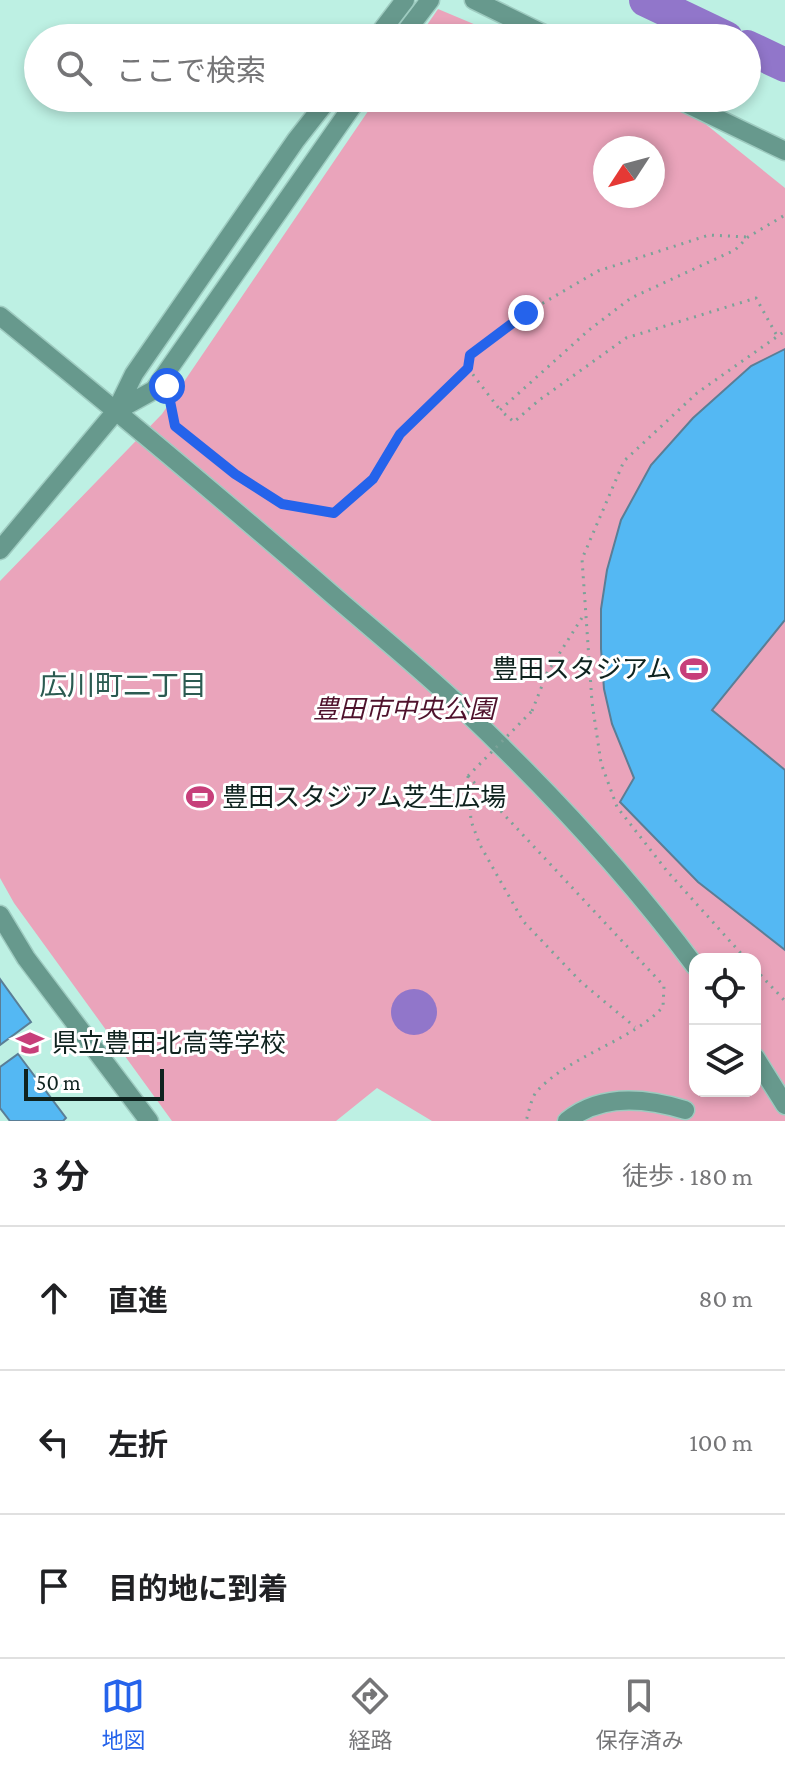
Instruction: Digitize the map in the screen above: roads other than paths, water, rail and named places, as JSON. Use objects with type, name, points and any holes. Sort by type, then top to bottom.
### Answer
[{"type":"street","points":[[387,24],[405,0]]},
{"type":"street","points":[[412,24],[430,0]]},
{"type":"street","points":[[474,0],[523,24]]},
{"type":"street","points":[[0,550],[116,411],[134,374],[318,112]]},
{"type":"street","points":[[116,411],[154,390],[163,379],[348,112]]},
{"type":"street","points":[[704,112],[785,151]]},
{"type":"street","points":[[0,316],[116,411],[461,707],[595,845],[665,925],[689,958]]},
{"type":"street","points":[[0,915],[35,970],[149,1121]]},
{"type":"street","points":[[761,1066],[785,1105]]},
{"type":"street","points":[[567,1121],[598,1105],[626,1100],[653,1100],[685,1110]]},
{"type":"waterway","points":[[646,0],[697,24]]},
{"type":"waterway","points":[[761,54],[785,65]]},
{"type":"place","name":"豊田スタジアム","points":[[694,669]]},
{"type":"place","name":"豊田スタジアム芝生広場","points":[[200,797]]},
{"type":"place","name":"県立豊田北高等学校","points":[[30,1043]]},
{"type":"district","name":"広川町二丁目","points":[[123,685]]},
{"type":"park label","name":"豊田市中央公園","points":[[404,709]]}]
